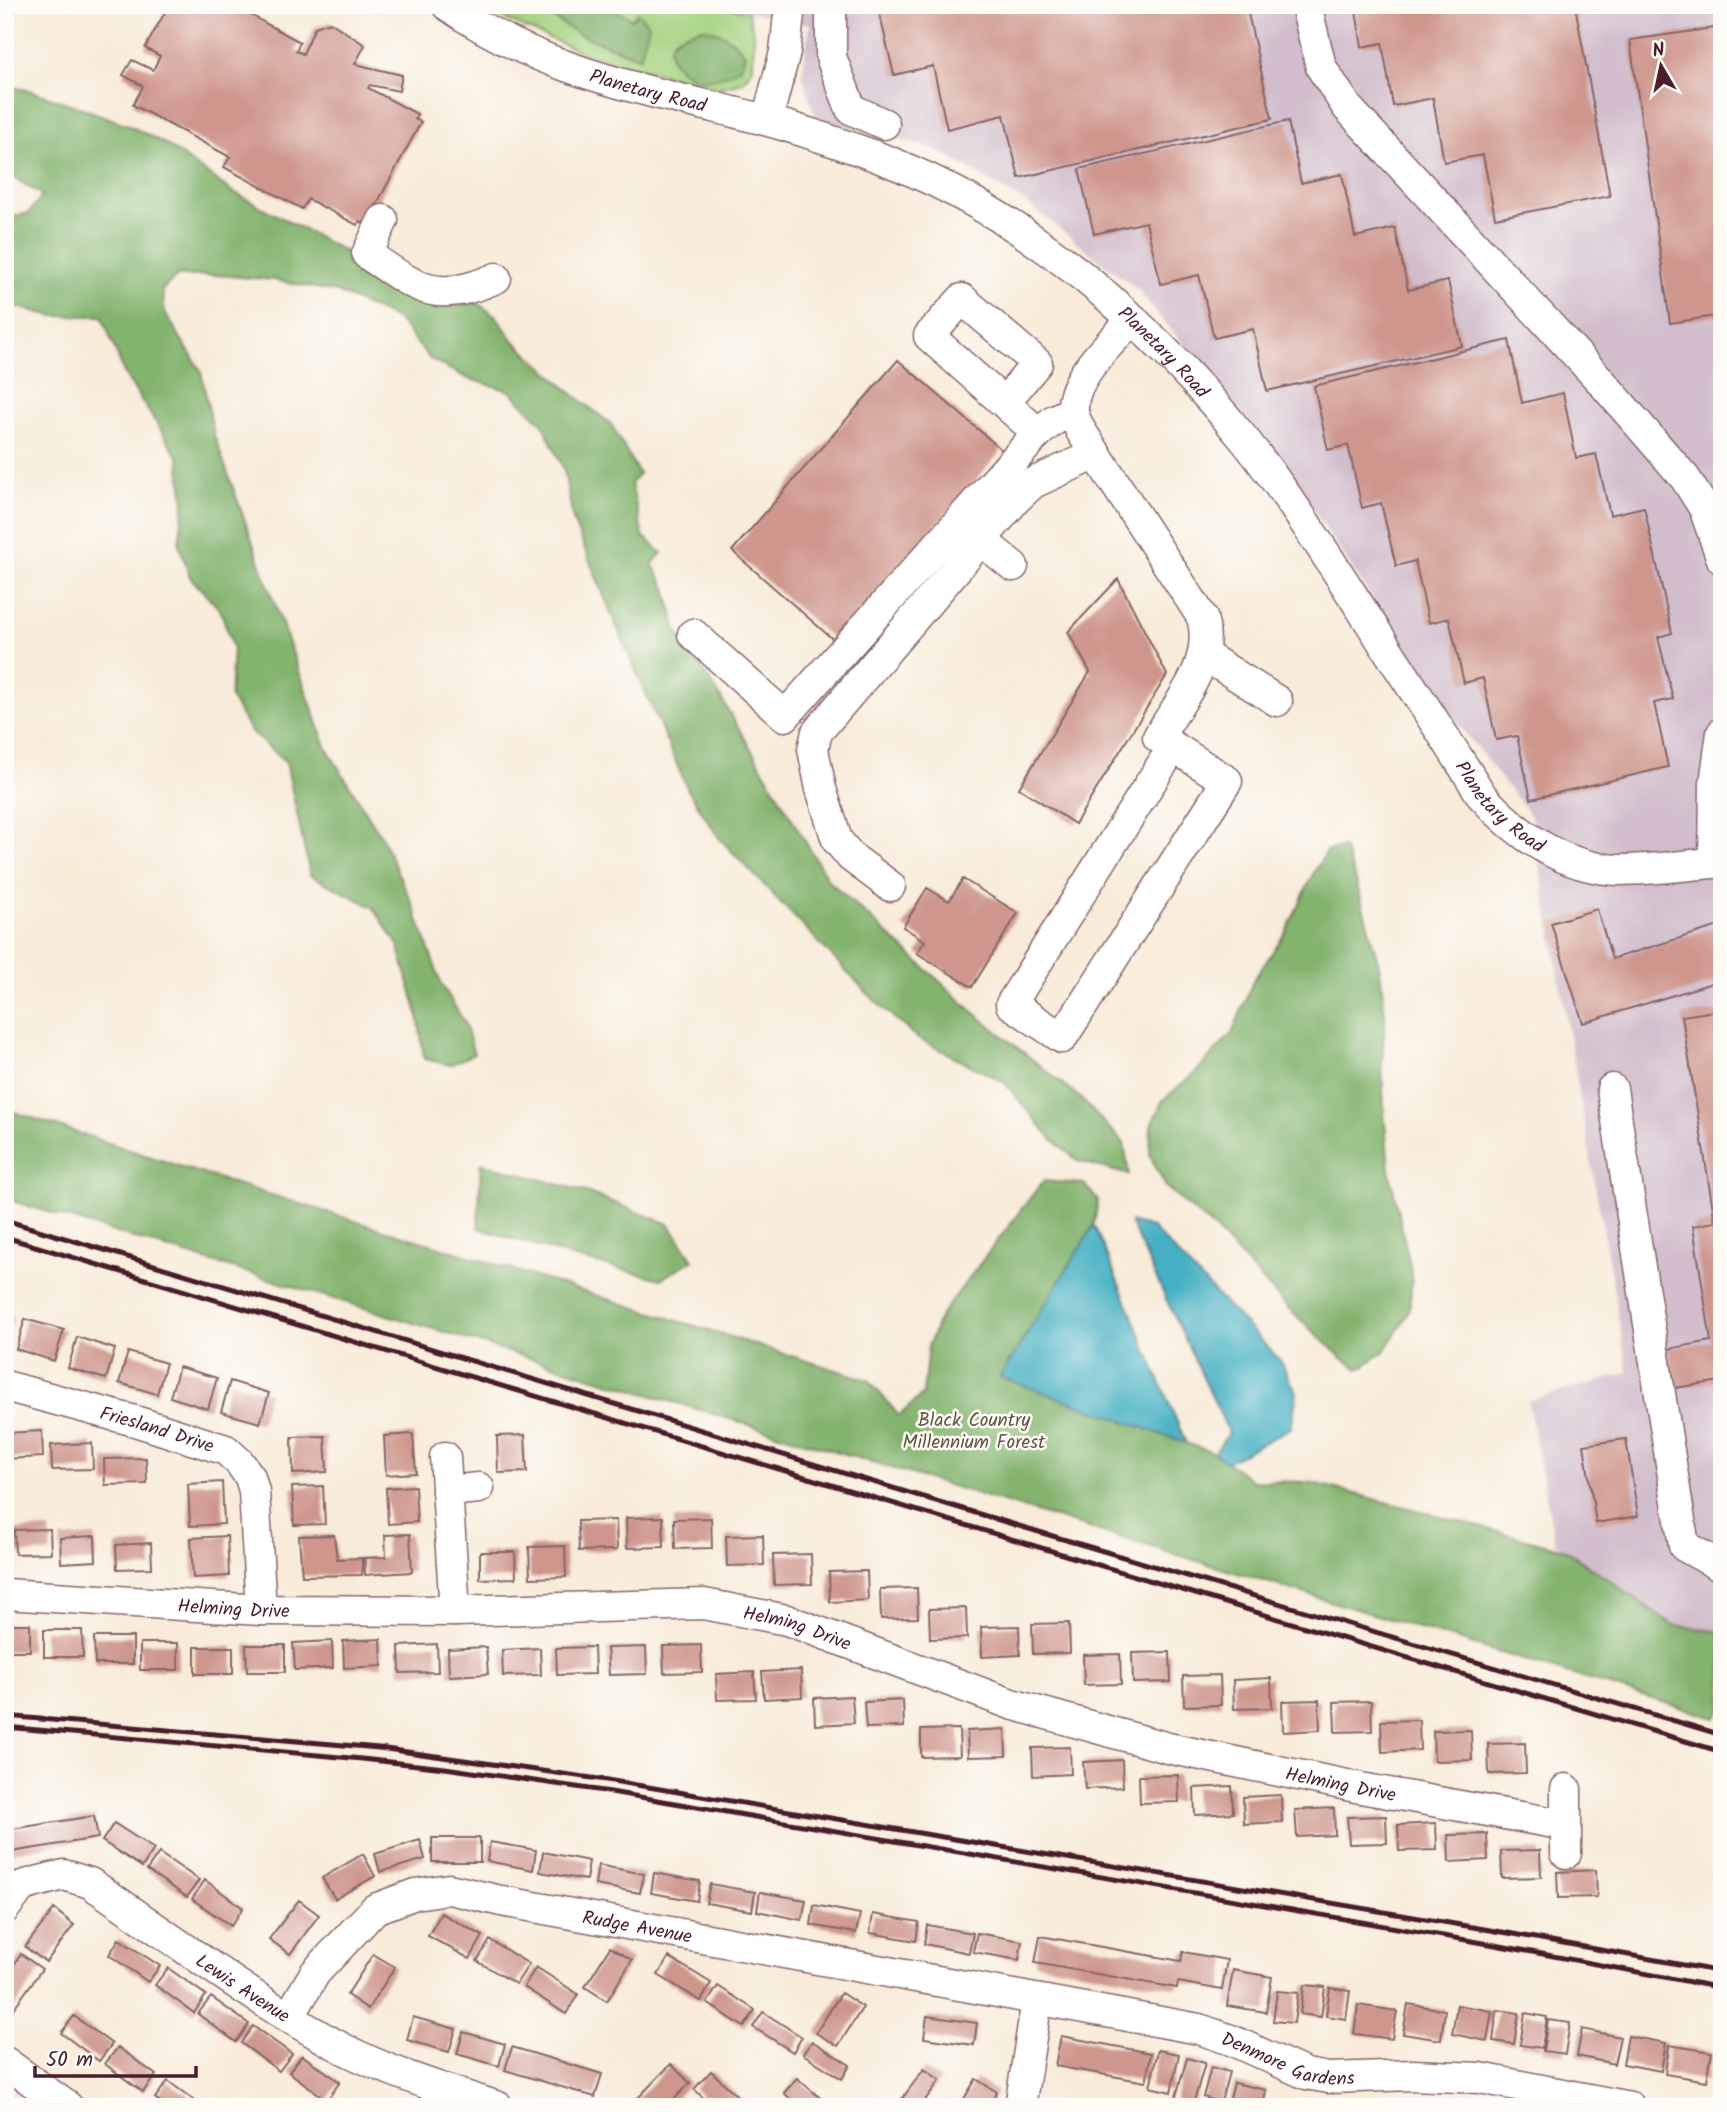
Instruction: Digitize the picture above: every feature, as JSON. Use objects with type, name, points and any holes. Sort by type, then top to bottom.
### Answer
[{"type":"street","name":"Planetary Road","points":[[447,5],[478,28],[583,74],[767,120],[877,157],[970,202],[1028,237],[1133,318],[1213,402],[1250,447],[1326,555],[1482,796],[1499,816],[1549,850],[1579,863],[1618,870],[1718,862]]},
{"type":"street","points":[[767,120],[785,52],[790,5]]},
{"type":"street","points":[[831,5],[831,58],[851,109],[884,124]]},
{"type":"street","points":[[1307,5],[1321,67],[1347,107],[1599,379],[1678,469],[1704,508],[1722,559]]},
{"type":"street","points":[[383,220],[367,254],[410,282],[424,289],[450,292],[466,290],[496,278]]},
{"type":"street","points":[[1133,318],[1085,372],[1077,387],[1073,411],[1081,431],[1202,617],[1205,628],[1204,655],[1198,672],[1158,737],[1227,781],[1062,1038],[1011,1004],[1173,747]]},
{"type":"street","points":[[1005,402],[1038,433]]},
{"type":"street","points":[[693,635],[785,716],[1038,433],[1054,420],[1073,411]]},
{"type":"street","points":[[890,886],[851,857],[837,840],[821,789],[813,749],[817,732],[1016,499],[1033,483],[1096,454]]},
{"type":"street","points":[[981,540],[1013,566]]},
{"type":"street","points":[[1204,655],[1277,701]]},
{"type":"street","points":[[1718,862],[1715,783],[1722,733]]},
{"type":"street","points":[[1612,1088],[1684,1546],[1722,1567]]},
{"type":"street","name":"Friesland Drive","points":[[5,1385],[135,1421],[226,1450],[250,1477],[254,1492],[261,1610]]},
{"type":"street","points":[[445,1457],[455,1611]]},
{"type":"street","points":[[447,1491],[479,1488]]},
{"type":"street","name":"Helming Drive","points":[[5,1594],[261,1610],[455,1611],[704,1604],[787,1620],[1011,1704],[1168,1748],[1361,1788],[1565,1839],[1566,1789]]},
{"type":"street","name":"Lewis Avenue","points":[[5,1908],[22,1886],[64,1875],[90,1883],[289,2017],[346,2050],[421,2081],[498,2107]]},
{"type":"street","name":"Rudge Avenue","points":[[289,2017],[315,1973],[375,1909],[415,1895],[449,1889],[501,1901],[1037,2000]]},
{"type":"street","points":[[1020,2107],[1037,2000]]},
{"type":"street","name":"Denmore Gardens","points":[[1037,2000],[1199,2029],[1231,2040],[1306,2074],[1329,2078],[1448,2075],[1480,2078],[1541,2099],[1630,2107]]},
{"type":"street","points":[[5,2062],[53,2103]]},
{"type":"shaded area","points":[[715,5],[1722,5],[1722,1659],[1555,1543],[1528,1401],[1628,1373],[1531,816],[1437,697],[1278,456],[1137,289],[1028,204],[935,149],[816,118],[802,75],[810,24]]},
{"type":"green space","points":[[477,5],[715,5],[748,12],[754,35],[753,68],[743,82],[717,88],[589,55],[483,10]]},
{"type":"green space","points":[[531,5],[606,5],[632,19],[637,12],[649,25],[640,58],[581,35]]},
{"type":"green space","points":[[703,28],[721,34],[736,44],[745,54],[741,67],[722,77],[705,80],[688,74],[676,65],[670,53],[673,41],[683,34]]},
{"type":"green space","points":[[5,86],[28,90],[76,106],[128,125],[164,143],[233,192],[384,272],[432,308],[477,303],[496,316],[514,341],[611,424],[639,474],[631,483],[643,536],[662,553],[652,564],[666,588],[677,631],[715,688],[828,880],[971,1010],[1079,1097],[1124,1143],[1129,1175],[1078,1161],[1050,1137],[1004,1082],[917,1038],[874,1000],[719,838],[688,790],[614,620],[573,520],[564,470],[543,424],[510,391],[467,378],[430,359],[397,319],[337,292],[274,280],[218,275],[177,276],[162,290],[165,313],[201,371],[214,435],[327,749],[382,838],[414,908],[441,983],[465,1024],[474,1054],[450,1065],[424,1059],[418,1014],[398,945],[373,907],[310,875],[286,762],[251,732],[230,697],[233,648],[221,611],[190,577],[179,544],[184,504],[179,458],[125,375],[102,316],[53,316],[5,304],[5,218],[29,213],[42,195],[5,172]]},
{"type":"green space","points":[[1344,848],[1380,969],[1385,1016],[1382,1063],[1389,1169],[1412,1276],[1409,1312],[1385,1351],[1359,1369],[1342,1358],[1292,1312],[1216,1230],[1166,1187],[1150,1156],[1151,1125],[1163,1100],[1197,1071],[1232,1034],[1253,981],[1286,932],[1315,870],[1328,850]]},
{"type":"green space","name":"Black Country Millennium Forest","points":[[5,1109],[197,1172],[869,1380],[899,1416],[923,1394],[928,1346],[941,1315],[1043,1181],[1084,1184],[1098,1200],[1094,1225],[1001,1377],[1214,1453],[1253,1481],[1310,1482],[1564,1549],[1673,1625],[1722,1632],[1722,1708],[1715,1718],[5,1199]]},
{"type":"green space","points":[[481,1163],[586,1192],[669,1224],[693,1260],[661,1279],[579,1259],[478,1228]]},
{"type":"water","points":[[1130,1222],[1152,1228],[1280,1360],[1297,1393],[1291,1428],[1227,1462],[1214,1453],[1229,1433]]},
{"type":"water","points":[[1094,1225],[1186,1443],[1000,1377]]},
{"type":"building","points":[[169,5],[232,5],[300,42],[296,51],[303,54],[315,27],[330,22],[365,45],[355,64],[402,75],[399,91],[370,85],[368,88],[417,114],[415,119],[421,122],[366,224],[360,221],[357,225],[308,199],[302,209],[224,167],[230,157],[133,105],[143,86],[123,75],[132,60],[153,70],[160,56],[145,48]]},
{"type":"building","points":[[903,5],[1246,5],[1272,119],[1019,178],[1004,115],[947,129],[933,66],[894,75],[879,11]]},
{"type":"building","points":[[1355,5],[1575,5],[1610,196],[1495,218],[1483,155],[1444,162],[1433,98],[1393,106],[1382,43],[1362,47]]},
{"type":"building","points":[[1722,27],[1722,315],[1670,323],[1630,40]]},
{"type":"building","points":[[1288,121],[1301,183],[1342,174],[1355,237],[1395,228],[1408,290],[1448,281],[1462,346],[1267,391],[1253,329],[1214,338],[1199,275],[1161,284],[1146,222],[1094,234],[1079,169]]},
{"type":"building","points":[[1509,340],[1522,403],[1563,393],[1576,458],[1596,454],[1610,515],[1644,507],[1672,633],[1658,637],[1673,699],[1654,703],[1668,767],[1531,799],[1517,736],[1496,740],[1483,678],[1464,683],[1449,618],[1429,623],[1415,561],[1396,566],[1381,503],[1362,508],[1348,445],[1328,450],[1314,386]]},
{"type":"building","points":[[898,360],[1002,450],[836,642],[732,551]]},
{"type":"building","points":[[1118,579],[1167,675],[1075,824],[1019,788],[1090,672],[1068,632]]},
{"type":"building","points":[[963,879],[1018,913],[972,987],[917,953],[925,941],[903,927],[927,888],[949,901]]},
{"type":"building","points":[[1597,909],[1612,959],[1722,925],[1722,980],[1583,1023],[1551,923]]},
{"type":"building","points":[[1722,1010],[1722,1381],[1674,1388],[1668,1349],[1711,1341],[1693,1226],[1715,1222],[1682,1016]]},
{"type":"building","points":[[5,1314],[13,1316],[6,1340],[5,1340]]},
{"type":"building","points":[[25,1319],[64,1330],[54,1361],[16,1349]]},
{"type":"building","points":[[77,1337],[115,1349],[106,1379],[68,1368]]},
{"type":"building","points":[[128,1352],[166,1363],[157,1394],[119,1383]]},
{"type":"building","points":[[179,1367],[217,1378],[208,1409],[170,1397]]},
{"type":"building","points":[[230,1381],[269,1393],[260,1423],[221,1412]]},
{"type":"building","points":[[42,1431],[43,1457],[5,1459],[5,1433]]},
{"type":"building","points":[[413,1434],[416,1473],[386,1475],[384,1436]]},
{"type":"building","points":[[525,1435],[527,1472],[498,1473],[497,1436]]},
{"type":"building","points":[[325,1436],[327,1472],[293,1474],[292,1437]]},
{"type":"building","points":[[1626,1439],[1638,1516],[1596,1523],[1584,1445]]},
{"type":"building","points":[[92,1443],[93,1469],[52,1470],[51,1445]]},
{"type":"building","points":[[146,1458],[147,1484],[105,1485],[104,1459]]},
{"type":"building","points":[[222,1482],[224,1524],[190,1526],[188,1484]]},
{"type":"building","points":[[323,1486],[325,1524],[294,1525],[292,1487]]},
{"type":"building","points":[[415,1486],[417,1522],[388,1524],[386,1488]]},
{"type":"building","points":[[663,1517],[664,1547],[627,1548],[626,1518]]},
{"type":"building","points":[[711,1518],[712,1548],[675,1549],[674,1519]]},
{"type":"building","points":[[616,1520],[617,1550],[579,1551],[578,1521]]},
{"type":"building","points":[[50,1529],[51,1553],[15,1554],[14,1530]]},
{"type":"building","points":[[410,1534],[412,1572],[365,1575],[364,1558],[386,1557],[385,1535]]},
{"type":"building","points":[[334,1535],[337,1559],[362,1558],[362,1575],[302,1576],[299,1536]]},
{"type":"building","points":[[763,1535],[764,1565],[727,1566],[726,1536]]},
{"type":"building","points":[[95,1536],[96,1561],[61,1563],[60,1538]]},
{"type":"building","points":[[227,1536],[229,1576],[193,1578],[191,1538]]},
{"type":"building","points":[[151,1543],[152,1568],[117,1569],[116,1545]]},
{"type":"building","points":[[565,1546],[566,1577],[530,1578],[529,1547]]},
{"type":"building","points":[[480,1552],[515,1552],[516,1578],[480,1579]]},
{"type":"building","points":[[811,1554],[812,1584],[774,1585],[773,1555]]},
{"type":"building","points":[[867,1571],[868,1600],[830,1602],[829,1572]]},
{"type":"building","points":[[917,1588],[918,1618],[881,1619],[880,1589]]},
{"type":"building","points":[[966,1608],[967,1638],[930,1639],[929,1609]]},
{"type":"building","points":[[1069,1623],[1070,1653],[1033,1654],[1032,1624]]},
{"type":"building","points":[[5,1624],[30,1624],[30,1651],[5,1651]]},
{"type":"building","points":[[1019,1626],[1020,1655],[982,1657],[981,1627]]},
{"type":"building","points":[[44,1630],[82,1630],[83,1657],[44,1657]]},
{"type":"building","points":[[94,1637],[133,1637],[133,1664],[95,1664]]},
{"type":"building","points":[[381,1639],[382,1666],[344,1668],[343,1641]]},
{"type":"building","points":[[332,1641],[333,1668],[295,1670],[293,1643]]},
{"type":"building","points":[[140,1643],[178,1643],[178,1670],[140,1670]]},
{"type":"building","points":[[437,1644],[438,1672],[400,1673],[399,1646]]},
{"type":"building","points":[[246,1645],[285,1645],[285,1672],[247,1672]]},
{"type":"building","points":[[701,1645],[702,1672],[664,1673],[663,1646]]},
{"type":"building","points":[[195,1647],[233,1647],[233,1674],[195,1674]]},
{"type":"building","points":[[486,1647],[488,1674],[449,1676],[448,1649]]},
{"type":"building","points":[[594,1647],[595,1674],[557,1675],[556,1648]]},
{"type":"building","points":[[646,1647],[647,1674],[609,1675],[607,1648]]},
{"type":"building","points":[[540,1648],[541,1675],[503,1676],[502,1650]]},
{"type":"building","points":[[1170,1652],[1171,1682],[1133,1683],[1132,1653]]},
{"type":"building","points":[[1120,1654],[1121,1684],[1084,1685],[1083,1655]]},
{"type":"building","points":[[801,1670],[802,1697],[764,1699],[762,1672]]},
{"type":"building","points":[[754,1672],[756,1699],[717,1700],[716,1674]]},
{"type":"building","points":[[1220,1675],[1221,1705],[1184,1706],[1183,1676]]},
{"type":"building","points":[[1271,1678],[1272,1708],[1234,1709],[1233,1680]]},
{"type":"building","points":[[852,1696],[854,1723],[815,1725],[814,1698]]},
{"type":"building","points":[[903,1700],[904,1727],[866,1728],[864,1702]]},
{"type":"building","points":[[1319,1700],[1320,1730],[1283,1732],[1282,1701]]},
{"type":"building","points":[[1371,1701],[1372,1731],[1335,1732],[1334,1702]]},
{"type":"building","points":[[1419,1720],[1420,1750],[1382,1752],[1381,1721]]},
{"type":"building","points":[[959,1729],[960,1756],[921,1757],[921,1730]]},
{"type":"building","points":[[1005,1729],[1006,1756],[968,1757],[967,1731]]},
{"type":"building","points":[[1471,1730],[1472,1760],[1434,1761],[1433,1731]]},
{"type":"building","points":[[1525,1743],[1526,1773],[1489,1774],[1488,1744]]},
{"type":"building","points":[[1070,1747],[1071,1774],[1033,1776],[1032,1748]]},
{"type":"building","points":[[1122,1760],[1123,1787],[1085,1789],[1083,1762]]},
{"type":"building","points":[[1178,1775],[1179,1802],[1140,1803],[1139,1776]]},
{"type":"building","points":[[1232,1786],[1233,1813],[1195,1815],[1194,1788]]},
{"type":"building","points":[[1281,1795],[1282,1822],[1244,1824],[1243,1797]]},
{"type":"building","points":[[1334,1808],[1335,1835],[1297,1837],[1295,1810]]},
{"type":"building","points":[[94,1816],[98,1838],[5,1853],[5,1830]]},
{"type":"building","points":[[1386,1816],[1387,1843],[1349,1844],[1347,1817]]},
{"type":"building","points":[[114,1823],[154,1849],[142,1867],[102,1841]]},
{"type":"building","points":[[1436,1823],[1437,1850],[1399,1851],[1398,1825]]},
{"type":"building","points":[[1487,1834],[1488,1860],[1449,1862],[1448,1835]]},
{"type":"building","points":[[432,1838],[480,1838],[480,1862],[432,1862]]},
{"type":"building","points":[[420,1840],[425,1859],[380,1872],[375,1854]]},
{"type":"building","points":[[490,1842],[536,1850],[533,1870],[487,1861]]},
{"type":"building","points":[[1540,1850],[1541,1877],[1502,1878],[1501,1851]]},
{"type":"building","points":[[543,1852],[589,1861],[586,1880],[540,1872]]},
{"type":"building","points":[[159,1853],[199,1880],[187,1897],[147,1870]]},
{"type":"building","points":[[363,1854],[375,1876],[335,1899],[322,1878]]},
{"type":"building","points":[[598,1865],[644,1874],[640,1893],[595,1885]]},
{"type":"building","points":[[1596,1870],[1597,1897],[1558,1898],[1557,1872]]},
{"type":"building","points":[[654,1873],[700,1881],[697,1901],[651,1893]]},
{"type":"building","points":[[205,1880],[243,1908],[231,1926],[192,1899]]},
{"type":"building","points":[[710,1884],[755,1892],[752,1911],[706,1903]]},
{"type":"building","points":[[760,1892],[806,1900],[802,1920],[757,1911]]},
{"type":"building","points":[[299,1900],[319,1915],[290,1954],[269,1939]]},
{"type":"building","points":[[814,1905],[860,1914],[856,1933],[811,1925]]},
{"type":"building","points":[[54,1909],[74,1925],[46,1962],[25,1947]]},
{"type":"building","points":[[441,1913],[483,1936],[470,1959],[428,1936]]},
{"type":"building","points":[[873,1914],[919,1922],[916,1941],[870,1933]]},
{"type":"building","points":[[927,1925],[973,1933],[969,1953],[924,1944]]},
{"type":"building","points":[[977,1933],[1022,1941],[1019,1960],[973,1952]]},
{"type":"building","points":[[1040,1936],[1181,1961],[1183,1952],[1227,1960],[1222,1990],[1178,1982],[1177,1988],[1035,1963]]},
{"type":"building","points":[[119,1939],[160,1966],[148,1982],[109,1955]]},
{"type":"building","points":[[490,1940],[529,1964],[516,1984],[477,1961]]},
{"type":"building","points":[[610,1947],[632,1960],[607,2001],[585,1987]]},
{"type":"building","points":[[21,1954],[42,1969],[14,2008],[5,2002],[5,1977]]},
{"type":"building","points":[[373,1954],[395,1967],[368,2009],[347,1995]]},
{"type":"building","points":[[669,1957],[711,1983],[701,2001],[658,1975]]},
{"type":"building","points":[[536,1967],[578,1994],[566,2014],[524,1987]]},
{"type":"building","points":[[168,1968],[206,1995],[194,2013],[155,1985]]},
{"type":"building","points":[[1233,1970],[1272,1977],[1266,2012],[1227,2006]]},
{"type":"building","points":[[1304,1985],[1325,1987],[1321,2017],[1300,2014]]},
{"type":"building","points":[[718,1986],[755,2010],[744,2027],[707,2003]]},
{"type":"building","points":[[1330,1988],[1350,1991],[1346,2019],[1326,2016]]},
{"type":"building","points":[[1277,1991],[1298,1993],[1294,2023],[1273,2021]]},
{"type":"building","points":[[841,1993],[863,2007],[838,2046],[816,2033]]},
{"type":"building","points":[[211,1997],[249,2024],[236,2042],[198,2014]]},
{"type":"building","points":[[1408,2004],[1445,2010],[1441,2040],[1403,2034]]},
{"type":"building","points":[[1358,2005],[1397,2011],[1392,2039],[1354,2034]]},
{"type":"building","points":[[1457,2005],[1492,2011],[1487,2041],[1452,2034]]},
{"type":"building","points":[[1497,2010],[1519,2013],[1514,2044],[1493,2041]]},
{"type":"building","points":[[763,2012],[802,2037],[793,2052],[753,2027]]},
{"type":"building","points":[[1525,2013],[1547,2017],[1542,2048],[1520,2045]]},
{"type":"building","points":[[74,2016],[112,2044],[99,2061],[61,2033]]},
{"type":"building","points":[[927,2016],[977,2023],[974,2045],[924,2038]]},
{"type":"building","points":[[413,2017],[456,2029],[449,2052],[407,2040]]},
{"type":"building","points":[[1548,2020],[1570,2023],[1565,2054],[1543,2051]]},
{"type":"building","points":[[253,2026],[292,2054],[279,2071],[241,2043]]},
{"type":"building","points":[[1582,2029],[1620,2037],[1614,2064],[1577,2056]]},
{"type":"building","points":[[463,2032],[505,2044],[499,2066],[457,2054]]},
{"type":"building","points":[[1061,2036],[1151,2053],[1146,2082],[1055,2066]]},
{"type":"building","points":[[1628,2036],[1666,2043],[1661,2071],[1623,2064]]},
{"type":"building","points":[[812,2041],[850,2065],[842,2079],[803,2054]]},
{"type":"building","points":[[1669,2045],[1712,2052],[1707,2081],[1665,2074]]},
{"type":"building","points":[[118,2047],[156,2075],[143,2092],[105,2064]]},
{"type":"building","points":[[512,2047],[602,2074],[595,2097],[505,2070]]},
{"type":"building","points":[[1158,2050],[1179,2054],[1171,2092],[1150,2087]]},
{"type":"building","points":[[302,2055],[340,2082],[327,2100],[289,2072]]},
{"type":"building","points":[[1187,2058],[1205,2063],[1193,2105],[1175,2100]]},
{"type":"building","points":[[671,2064],[690,2083],[667,2107],[642,2107],[635,2101]]},
{"type":"building","points":[[1211,2067],[1229,2072],[1221,2102],[1203,2097]]},
{"type":"building","points":[[924,2069],[940,2080],[920,2107],[896,2107]]},
{"type":"building","points":[[711,2071],[749,2107],[713,2107],[694,2089]]},
{"type":"building","points":[[797,2078],[831,2107],[800,2107],[784,2093]]},
{"type":"building","points":[[976,2079],[997,2092],[988,2107],[959,2107]]},
{"type":"building","points":[[168,2081],[203,2107],[167,2107],[155,2098]]},
{"type":"building","points":[[1234,2083],[1266,2090],[1263,2107],[1228,2107]]},
{"type":"railway","points":[[5,1220],[1722,1735]]},
{"type":"railway","points":[[5,1237],[1722,1752]]},
{"type":"railway","points":[[5,1716],[379,1748],[613,1781],[1508,1933],[1722,1972]]},
{"type":"railway","points":[[5,1727],[362,1759],[611,1792],[1495,1945],[1722,1988]]}]
